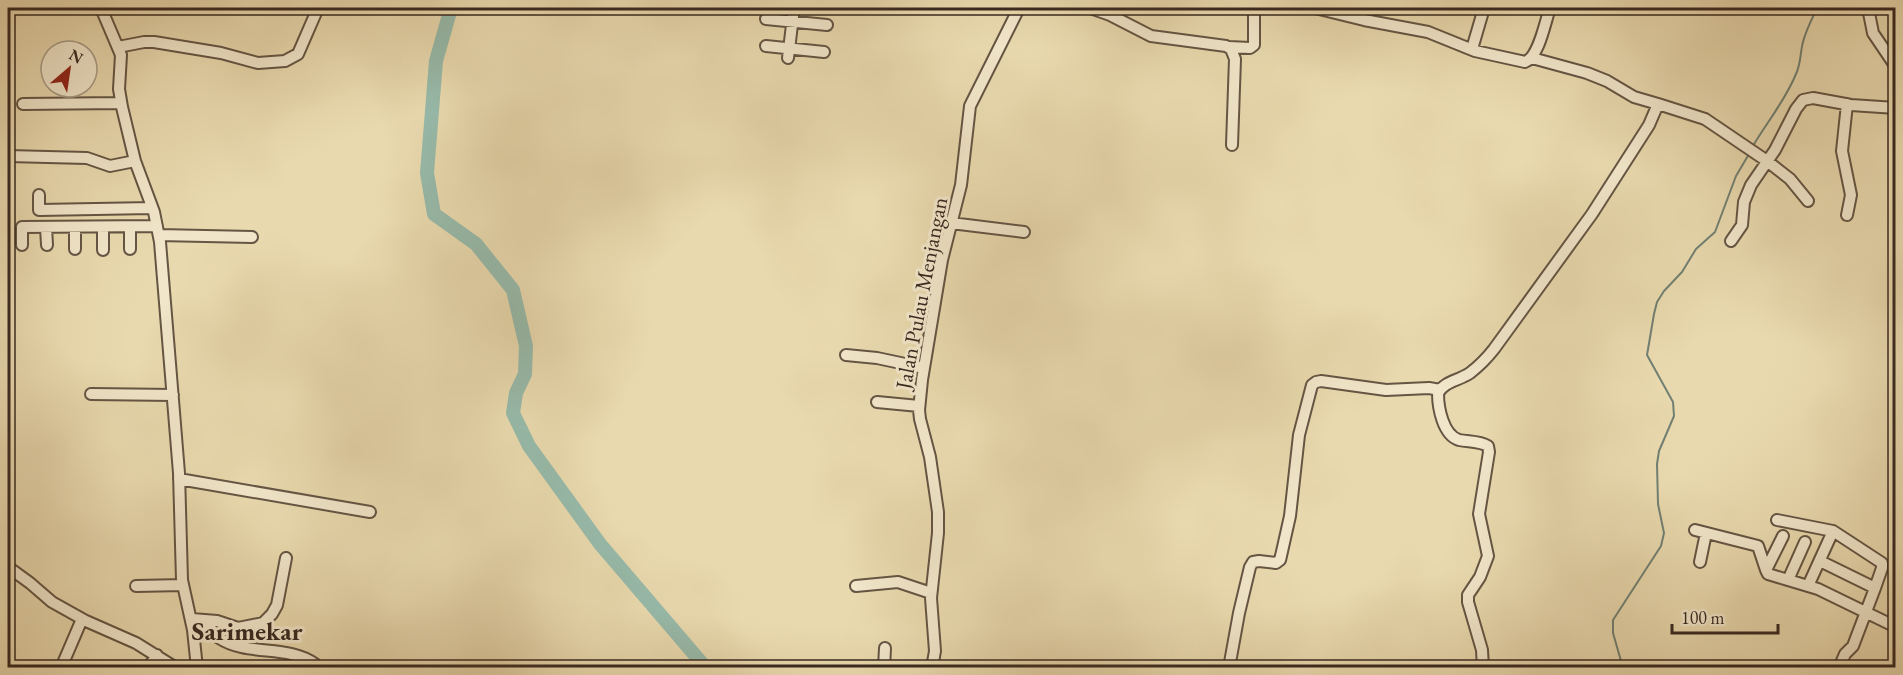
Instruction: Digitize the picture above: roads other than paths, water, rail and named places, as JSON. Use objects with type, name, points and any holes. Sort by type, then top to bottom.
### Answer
[{"type":"street","points":[[101,8],[118,47],[121,59],[119,82],[121,103],[135,160],[158,231],[179,479],[183,585],[192,620],[197,668]]},
{"type":"street","points":[[118,47],[154,42],[221,53],[258,63],[285,62],[298,54],[318,8]]},
{"type":"street","points":[[788,53],[794,8]]},
{"type":"street","name":"Jalan Pulau Menjangan","points":[[932,668],[935,651],[931,593],[938,533],[938,512],[930,456],[921,427],[919,406],[924,368],[942,260],[961,185],[970,105],[1019,8]]},
{"type":"street","points":[[1090,8],[1110,15],[1151,36],[1250,48],[1254,45],[1256,8]]},
{"type":"street","points":[[1315,8],[1428,32],[1490,56],[1525,62],[1532,58],[1550,8]]},
{"type":"street","points":[[1472,50],[1484,8]]},
{"type":"street","points":[[1868,8],[1873,33],[1896,68]]},
{"type":"street","points":[[766,19],[827,25]]},
{"type":"street","points":[[765,46],[788,53],[824,52]]},
{"type":"street","points":[[1229,47],[1235,55],[1233,145]]},
{"type":"street","points":[[1532,58],[1587,73],[1607,81],[1634,97],[1705,119],[1790,179],[1808,201]]},
{"type":"street","points":[[1731,241],[1742,225],[1746,196],[1803,100],[1813,98],[1847,104],[1896,108]]},
{"type":"street","points":[[23,104],[121,103]]},
{"type":"street","points":[[1483,668],[1482,650],[1468,595],[1480,577],[1488,556],[1479,514],[1489,452],[1488,446],[1458,439],[1446,428],[1438,400],[1440,390],[1446,384],[1467,375],[1494,349],[1592,214],[1649,125],[1658,104]]},
{"type":"street","points":[[1847,104],[1842,151],[1851,195],[1847,215]]},
{"type":"street","points":[[8,156],[87,158],[110,166],[135,160]]},
{"type":"street","points":[[39,195],[39,210],[152,208]]},
{"type":"street","points":[[951,223],[1024,232]]},
{"type":"street","points":[[130,226],[130,249]]},
{"type":"street","points":[[22,245],[22,227],[130,226],[158,231],[252,237]]},
{"type":"street","points":[[46,227],[46,246]]},
{"type":"street","points":[[75,227],[75,249]]},
{"type":"street","points":[[103,227],[103,250]]},
{"type":"street","points":[[846,355],[877,357],[924,368]]},
{"type":"street","points":[[1229,668],[1250,567],[1253,562],[1276,563],[1280,560],[1290,516],[1299,435],[1311,385],[1321,381],[1386,390],[1429,388],[1440,390]]},
{"type":"street","points":[[91,394],[173,395]]},
{"type":"street","points":[[877,402],[919,406]]},
{"type":"street","points":[[179,479],[370,513]]},
{"type":"street","points":[[1777,520],[1833,531],[1882,564],[1853,646],[1845,654],[1839,668]]},
{"type":"street","points":[[1695,531],[1758,546],[1768,574],[1808,586],[1896,627]]},
{"type":"street","points":[[1808,586],[1833,531]]},
{"type":"street","points":[[1700,562],[1706,533]]},
{"type":"street","points":[[1766,570],[1783,536]]},
{"type":"street","points":[[1788,580],[1805,542]]},
{"type":"street","points":[[192,620],[217,621],[238,628],[256,625],[268,619],[277,605],[286,558]]},
{"type":"street","points":[[1820,561],[1875,588]]},
{"type":"street","points":[[8,567],[52,602],[82,619],[124,637],[176,668]]},
{"type":"street","points":[[856,586],[898,582],[931,593]]},
{"type":"street","points":[[136,586],[183,585]]},
{"type":"street","points":[[61,668],[82,619]]},
{"type":"street","points":[[204,620],[216,635],[228,642],[255,649],[297,654],[315,664]]},
{"type":"street","points":[[884,668],[885,648]]},
{"type":"street","points":[[148,668],[157,655]]},
{"type":"waterway","points":[[451,8],[436,61],[427,173],[434,214],[476,244],[513,290],[526,346],[525,374],[516,393],[513,413],[529,446],[600,544],[706,668]]},
{"type":"waterway","points":[[1753,146],[1792,84],[1799,66],[1804,38],[1817,8]]},
{"type":"waterway","points":[[1623,668],[1613,633],[1613,620],[1661,546],[1664,533],[1658,504],[1657,464],[1659,451],[1674,416],[1673,402],[1647,355],[1654,314],[1657,302],[1664,291],[1682,272],[1696,249],[1715,232],[1736,176],[1749,154]]},
{"type":"district","name":"Sarimekar","points":[[247,631]]}]
